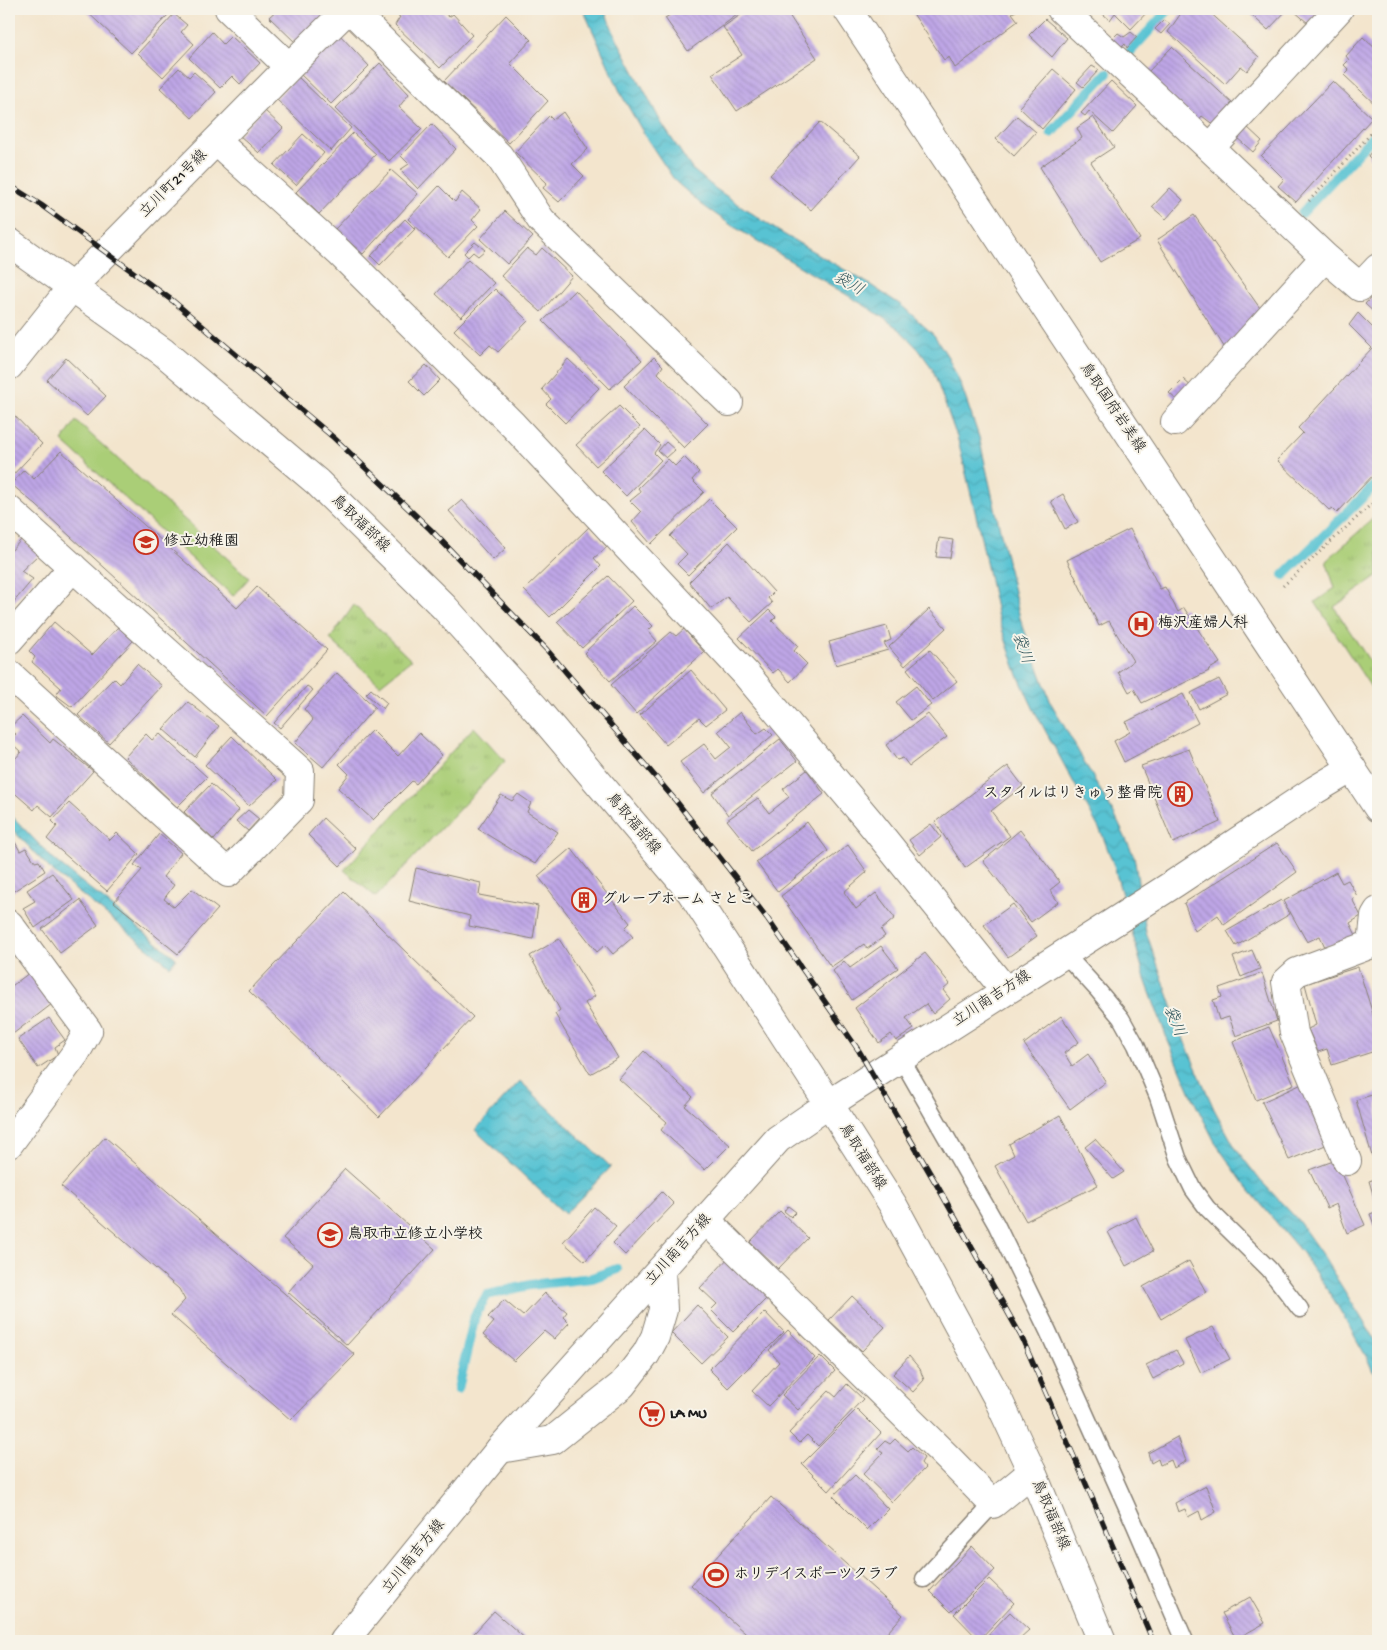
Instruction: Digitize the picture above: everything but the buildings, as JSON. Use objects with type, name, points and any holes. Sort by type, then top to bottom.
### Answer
[{"type":"street","points":[[229,9],[289,67]]},
{"type":"street","points":[[349,9],[499,156],[541,220],[728,402]]},
{"type":"street","name":"立川町21号線","points":[[9,366],[72,287],[289,67],[349,9]]},
{"type":"street","name":"鳥取国府岩美線","points":[[847,9],[1378,808]]},
{"type":"street","points":[[1061,9],[1325,257],[1360,287],[1378,268]]},
{"type":"street","points":[[1210,148],[1339,9]]},
{"type":"street","points":[[216,141],[340,253],[513,425],[745,673],[869,821],[1006,990]]},
{"type":"street","name":"鳥取福部線","points":[[9,242],[163,352],[317,482],[444,607],[536,709],[691,892],[893,1205],[998,1399],[1032,1472],[1102,1641]]},
{"type":"street","points":[[1175,422],[1325,257]]},
{"type":"street","points":[[9,510],[300,771],[298,800],[228,873],[9,674]]},
{"type":"street","points":[[9,640],[73,567]]},
{"type":"street","name":"立川南吉方線","points":[[344,1641],[500,1449],[778,1139],[829,1104],[1352,768]]},
{"type":"street","points":[[1347,1161],[1294,1033],[1286,982],[1297,972],[1372,944],[1375,916],[1378,911]]},
{"type":"street","points":[[9,924],[88,1031],[76,1054],[12,1131]]},
{"type":"street","points":[[706,1220],[993,1504],[1032,1472]]},
{"type":"street","points":[[500,1449],[554,1440],[622,1385],[646,1354],[655,1338],[663,1310],[661,1270]]},
{"type":"lane","points":[[1074,947],[1096,988],[1121,1018],[1136,1044],[1163,1112],[1178,1158],[1193,1189],[1207,1208],[1269,1269],[1300,1309]]},
{"type":"lane","points":[[901,1058],[996,1224],[1068,1375],[1136,1525],[1185,1641]]},
{"type":"lane","points":[[924,1579],[993,1504]]},
{"type":"path","points":[[1289,222],[1378,126]]},
{"type":"path","points":[[1283,586],[1378,498]]},
{"type":"green space","points":[[76,421],[249,578],[233,596],[62,441]]},
{"type":"green space","points":[[1378,514],[1378,576],[1334,607],[1378,674],[1378,698],[1315,602],[1335,588],[1326,561]]},
{"type":"green space","points":[[354,605],[411,660],[380,685],[330,639]]},
{"type":"green space","points":[[474,727],[505,761],[376,897],[344,870]]},
{"type":"water","name":"袋川","points":[[583,9],[604,9],[615,35],[662,124],[692,169],[716,189],[778,231],[901,305],[934,335],[948,357],[961,385],[979,437],[1020,618],[1051,703],[1115,816],[1134,856],[1146,932],[1184,1040],[1214,1109],[1236,1149],[1260,1180],[1297,1219],[1321,1253],[1375,1340],[1378,1346],[1378,1383],[1367,1358],[1334,1300],[1302,1253],[1244,1184],[1216,1144],[1197,1107],[1168,1041],[1145,979],[1114,866],[1102,834],[1034,710],[1018,675],[998,618],[958,440],[932,368],[919,350],[899,329],[872,310],[731,225],[701,204],[675,181],[647,139],[622,96]]},
{"type":"water","points":[[9,813],[54,860],[176,958],[170,966],[52,871],[9,826]]},
{"type":"water","points":[[520,1081],[611,1167],[565,1214],[475,1130]]},
{"type":"waterway","points":[[1130,52],[1169,9]]},
{"type":"waterway","points":[[1051,133],[1107,73]]},
{"type":"waterway","points":[[1302,213],[1378,131]]},
{"type":"waterway","points":[[1284,575],[1378,482]]},
{"type":"waterway","points":[[458,1389],[475,1315],[487,1295],[530,1285],[592,1278],[617,1269]]},
{"type":"railway","points":[[9,185],[41,205],[173,301],[334,438],[430,529],[547,650],[676,801],[767,918],[859,1051],[938,1187],[1021,1336],[1153,1641]]},
{"type":"place","name":"修立幼稚園","points":[[146,542]]},
{"type":"place","name":"梅沢産婦人科","points":[[1141,624]]},
{"type":"place","name":"スタイルはりきゅう整骨院","points":[[1180,794]]},
{"type":"place","name":"グループホーム さとこ","points":[[584,900]]},
{"type":"place","name":"鳥取市立修立小学校","points":[[330,1235]]},
{"type":"place","name":"LA MU","points":[[652,1414]]},
{"type":"place","name":"ホリデイスポーツクラブ","points":[[716,1575]]}]
